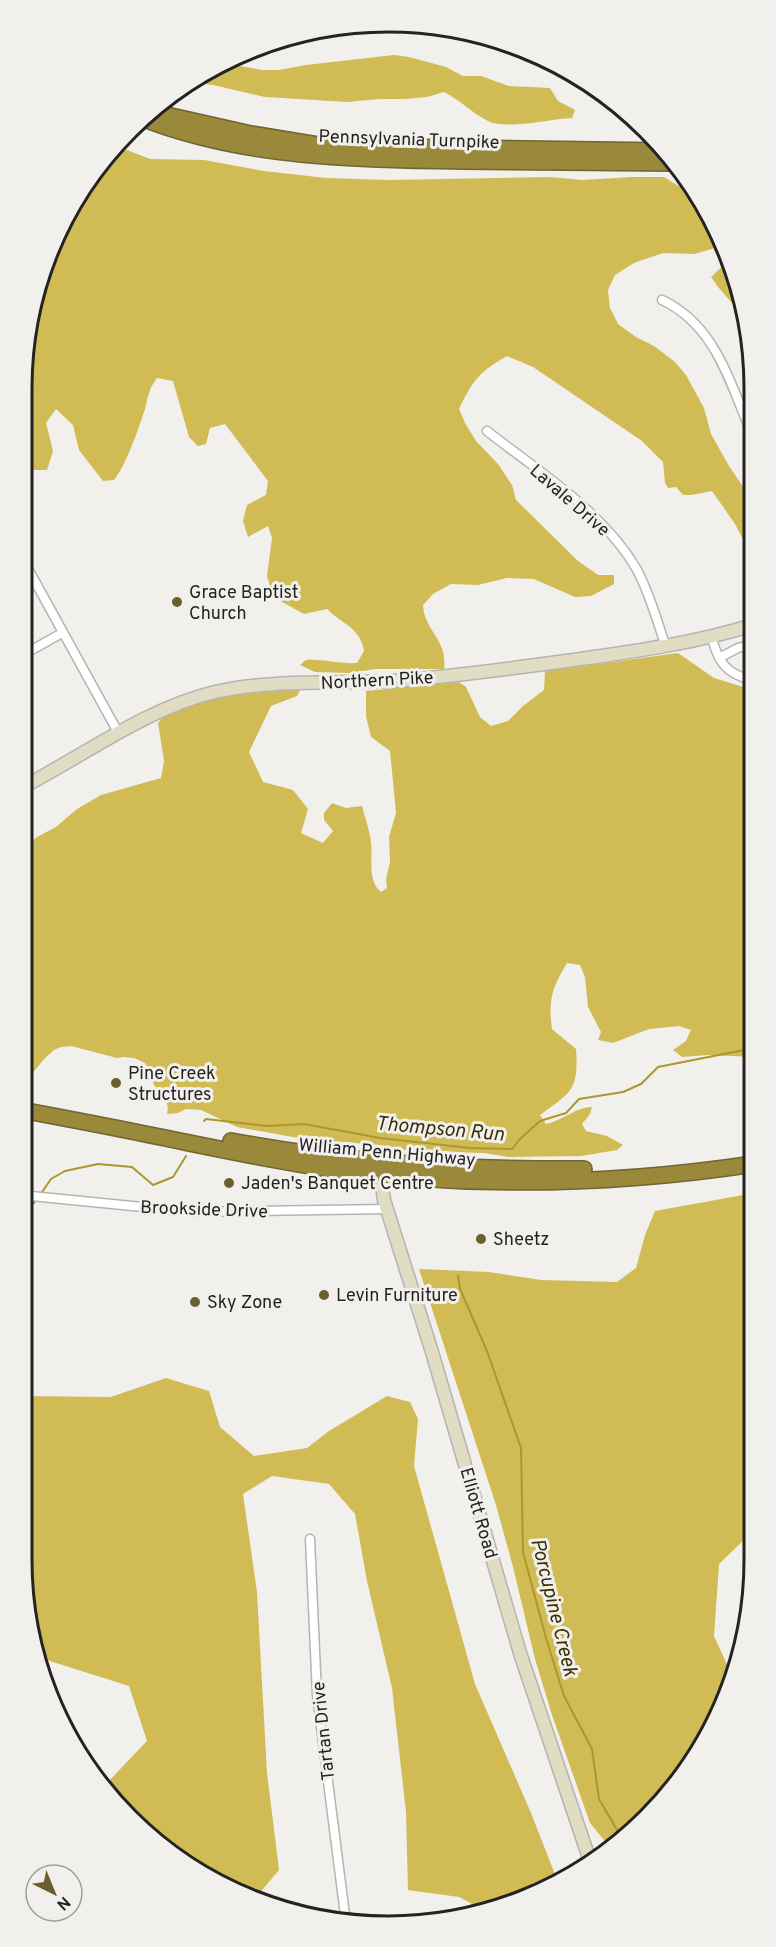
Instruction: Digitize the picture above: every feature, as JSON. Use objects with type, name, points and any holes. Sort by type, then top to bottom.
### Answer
[{"type":"highway","name":"Pennsylvania Turnpike","points":[[162,113],[251,134],[324,146],[654,151]]},
{"type":"highway","name":"Pennsylvania Turnpike","points":[[151,122],[168,128],[250,147],[327,158],[664,163]]},
{"type":"highway","name":"William Penn Highway","points":[[32,1103],[384,1168],[473,1180],[547,1180],[666,1174],[744,1165]]},
{"type":"highway","name":"William Penn Highway","points":[[32,1112],[329,1169],[602,1169],[666,1166],[744,1156]]},
{"type":"main road","name":"Northern Pike","points":[[32,782],[174,705],[200,696],[236,688],[424,679],[666,647],[712,638],[744,628]]},
{"type":"main road","name":"Elliott Road","points":[[384,1168],[383,1195],[387,1209],[520,1653],[588,1854]]},
{"type":"street","points":[[662,300],[674,305],[689,317],[714,348],[729,375],[744,413]]},
{"type":"street","name":"Lavale Drive","points":[[487,430],[602,522],[637,571],[653,607],[666,647]]},
{"type":"street","points":[[32,577],[118,734]]},
{"type":"street","points":[[32,650],[62,633]]},
{"type":"street","points":[[712,638],[719,658],[732,673],[744,677]]},
{"type":"street","points":[[719,658],[744,646]]},
{"type":"street","name":"Brookside Drive","points":[[32,1196],[194,1212],[387,1209]]},
{"type":"street","name":"Tartan Drive","points":[[310,1539],[317,1695],[345,1912]]},
{"type":"shaded area","points":[[334,36],[311,43],[300,43]]},
{"type":"shaded area","points":[[394,55],[409,57],[446,67],[463,76],[481,76],[509,86],[550,88],[558,101],[575,110],[572,118],[506,124],[488,121],[444,92],[427,97],[347,102],[265,97],[203,84],[236,66],[279,70]]},
{"type":"shaded area","points":[[124,149],[150,159],[204,160],[264,171],[326,178],[390,180],[551,177],[582,180],[664,177],[680,187],[702,219],[715,247],[694,254],[663,253],[634,263],[615,275],[608,290],[610,308],[618,324],[675,362],[686,375],[704,408],[711,434],[744,488],[744,541],[712,491],[683,495],[676,487],[668,488],[665,483],[663,462],[642,441],[533,367],[507,356],[483,372],[468,391],[459,409],[465,423],[476,441],[498,464],[512,485],[516,500],[578,561],[598,575],[614,575],[614,584],[591,596],[575,597],[534,579],[507,578],[478,585],[451,584],[433,594],[423,605],[427,622],[443,650],[444,669],[376,669],[349,673],[315,672],[300,665],[306,660],[357,663],[364,651],[362,643],[355,631],[327,609],[304,614],[273,597],[267,576],[272,538],[268,526],[248,537],[243,521],[247,505],[266,495],[268,481],[225,424],[210,428],[206,444],[198,446],[189,437],[173,381],[157,378],[154,382],[132,446],[114,480],[103,481],[79,450],[73,425],[56,409],[46,423],[53,451],[47,470],[32,470],[32,365],[38,318],[50,273],[68,230],[105,171]]},
{"type":"shaded area","points":[[723,266],[735,306],[718,287],[711,277]]},
{"type":"shaded area","points":[[678,653],[714,678],[744,687],[744,1057],[708,1055],[682,1057],[673,1050],[686,1041],[691,1030],[679,1026],[649,1029],[613,1043],[598,1040],[601,1032],[588,1007],[585,977],[580,965],[567,963],[552,994],[551,1019],[552,1029],[576,1049],[576,1074],[571,1089],[566,1095],[540,1115],[546,1124],[580,1109],[592,1107],[590,1114],[582,1124],[586,1131],[607,1136],[623,1145],[617,1150],[581,1156],[508,1157],[484,1153],[410,1151],[379,1145],[304,1139],[237,1127],[201,1110],[186,1109],[178,1113],[167,1114],[166,1101],[153,1083],[145,1063],[134,1058],[117,1058],[71,1046],[54,1050],[32,1074],[32,841],[101,795],[161,778],[164,761],[158,723],[168,714],[203,701],[224,697],[300,690],[297,696],[271,706],[249,752],[263,782],[293,790],[308,809],[301,833],[323,843],[333,831],[324,820],[324,813],[332,803],[346,808],[362,806],[369,829],[372,876],[381,892],[387,888],[386,879],[390,862],[389,837],[396,813],[390,751],[371,737],[366,716],[366,691],[459,682],[466,687],[480,717],[491,726],[508,721],[544,690],[545,671]]},
{"type":"shaded area","points":[[744,1195],[744,1540],[719,1564],[714,1636],[728,1667],[708,1717],[671,1776],[640,1811],[605,1842],[590,1823],[552,1715],[535,1659],[496,1505],[419,1269],[489,1272],[541,1280],[617,1282],[636,1268],[645,1235],[655,1211]]},
{"type":"shaded area","points":[[166,1378],[209,1391],[220,1427],[254,1456],[307,1448],[329,1431],[387,1396],[410,1402],[418,1419],[414,1466],[475,1684],[555,1874],[503,1897],[474,1905],[459,1897],[408,1890],[406,1812],[392,1688],[367,1581],[355,1514],[329,1484],[272,1476],[243,1494],[257,1592],[267,1773],[279,1870],[261,1892],[230,1879],[171,1842],[120,1794],[109,1781],[147,1741],[129,1686],[46,1660],[38,1629],[32,1582],[32,1396],[111,1397]]},
{"type":"waterway","name":"Thompson Run","points":[[204,1121],[206,1119],[267,1126],[304,1124],[380,1138],[470,1148],[512,1149],[540,1121],[566,1113],[579,1099],[623,1092],[641,1084],[658,1067],[744,1050]]},
{"type":"waterway","name":"Thompson Run","points":[[40,1195],[51,1179],[65,1171],[98,1164],[132,1167],[153,1185],[173,1177],[186,1156]]},
{"type":"waterway","name":"Thompson Run","points":[[32,1204],[37,1200]]},
{"type":"waterway","name":"Porcupine Creek","points":[[458,1276],[460,1289],[487,1351],[521,1448],[523,1552],[546,1638],[564,1696],[592,1749],[599,1799],[618,1831]]},
{"type":"place","name":"Grace Baptist Church","points":[[177,602]]},
{"type":"place","name":"Pine Creek Structures","points":[[116,1083]]},
{"type":"place","name":"Jaden's Banquet Centre","points":[[229,1183]]},
{"type":"place","name":"Sheetz","points":[[481,1239]]},
{"type":"place","name":"Levin Furniture","points":[[324,1295]]},
{"type":"place","name":"Sky Zone","points":[[195,1302]]}]
